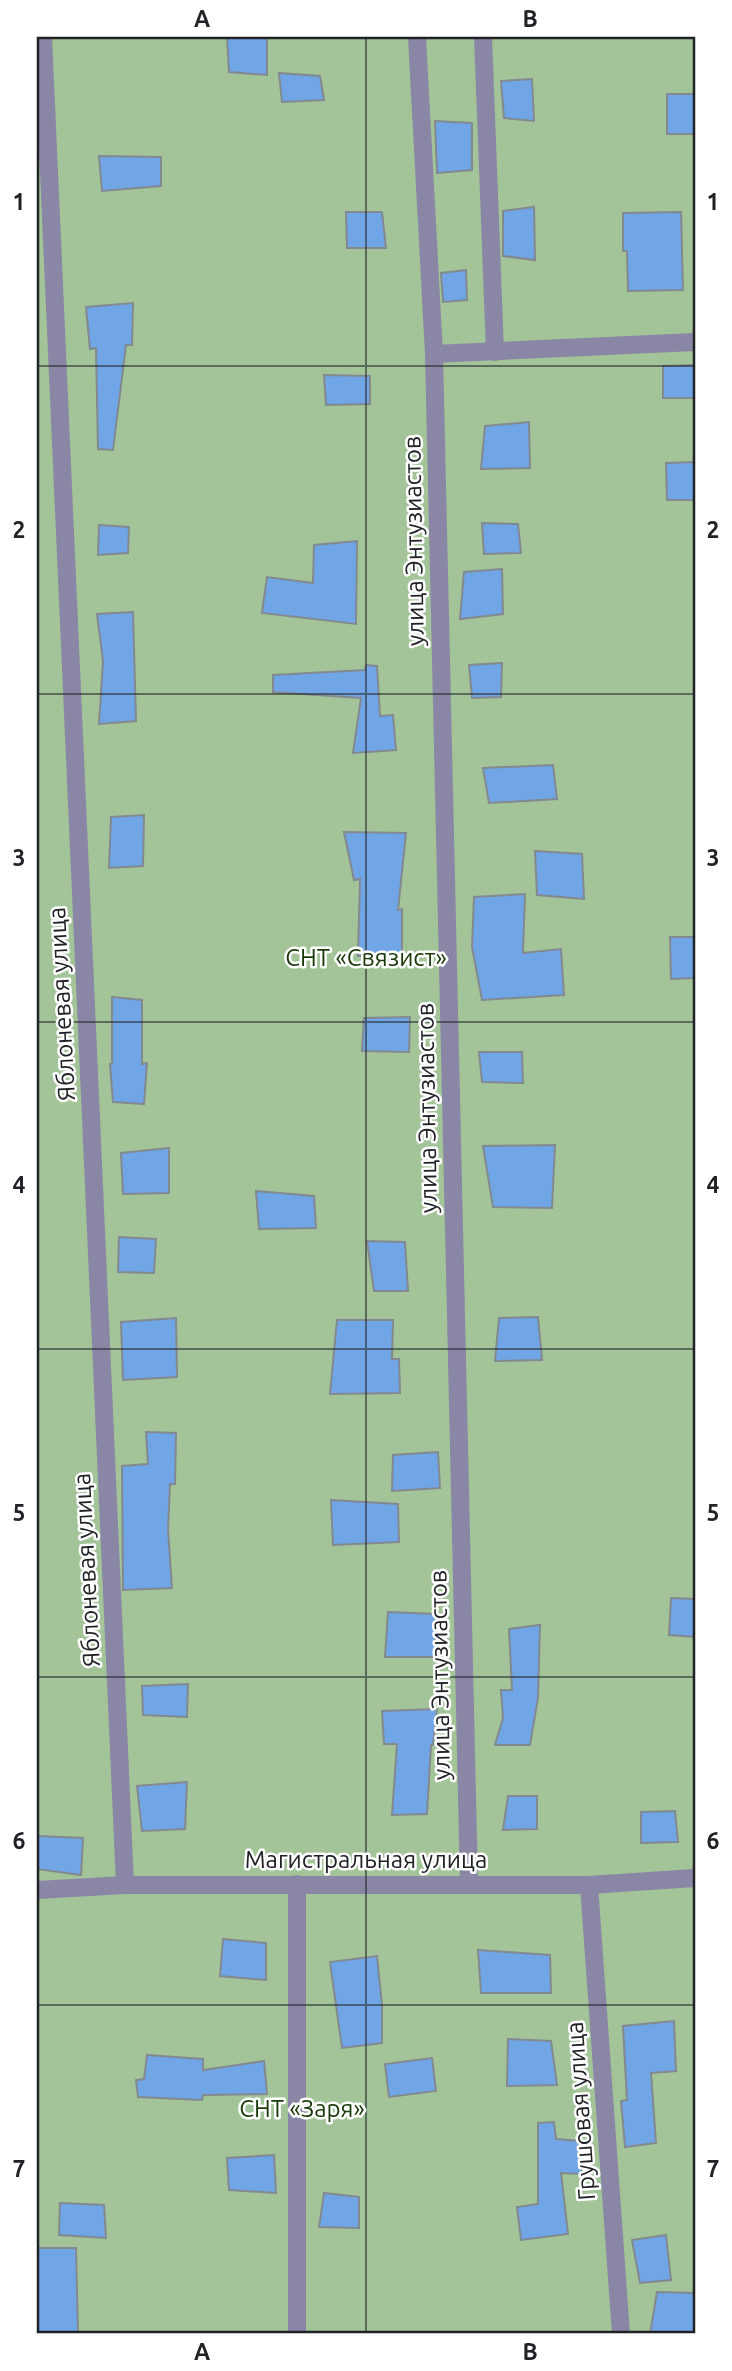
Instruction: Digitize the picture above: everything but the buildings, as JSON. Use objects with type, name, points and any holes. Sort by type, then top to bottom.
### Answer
[{"type":"street","name":"Яблоневая улица","points":[[43,37],[125,1885]]},
{"type":"street","name":"улица Энтузиастов","points":[[417,37],[434,354],[469,1884]]},
{"type":"street","points":[[483,37],[495,352]]},
{"type":"street","points":[[434,354],[695,342]]},
{"type":"street","name":"Магистральная улица","points":[[37,1890],[125,1885],[590,1885],[695,1878]]},
{"type":"street","points":[[297,1884],[297,2334]]},
{"type":"street","name":"Грушовая улица","points":[[590,1885],[621,2334]]},
{"type":"green space","name":"СНТ «Связист»","points":[[37,37],[695,37],[695,2334],[37,2334]]},
{"type":"park label","name":"СНТ «Заря»","points":[[302,2109]]}]
